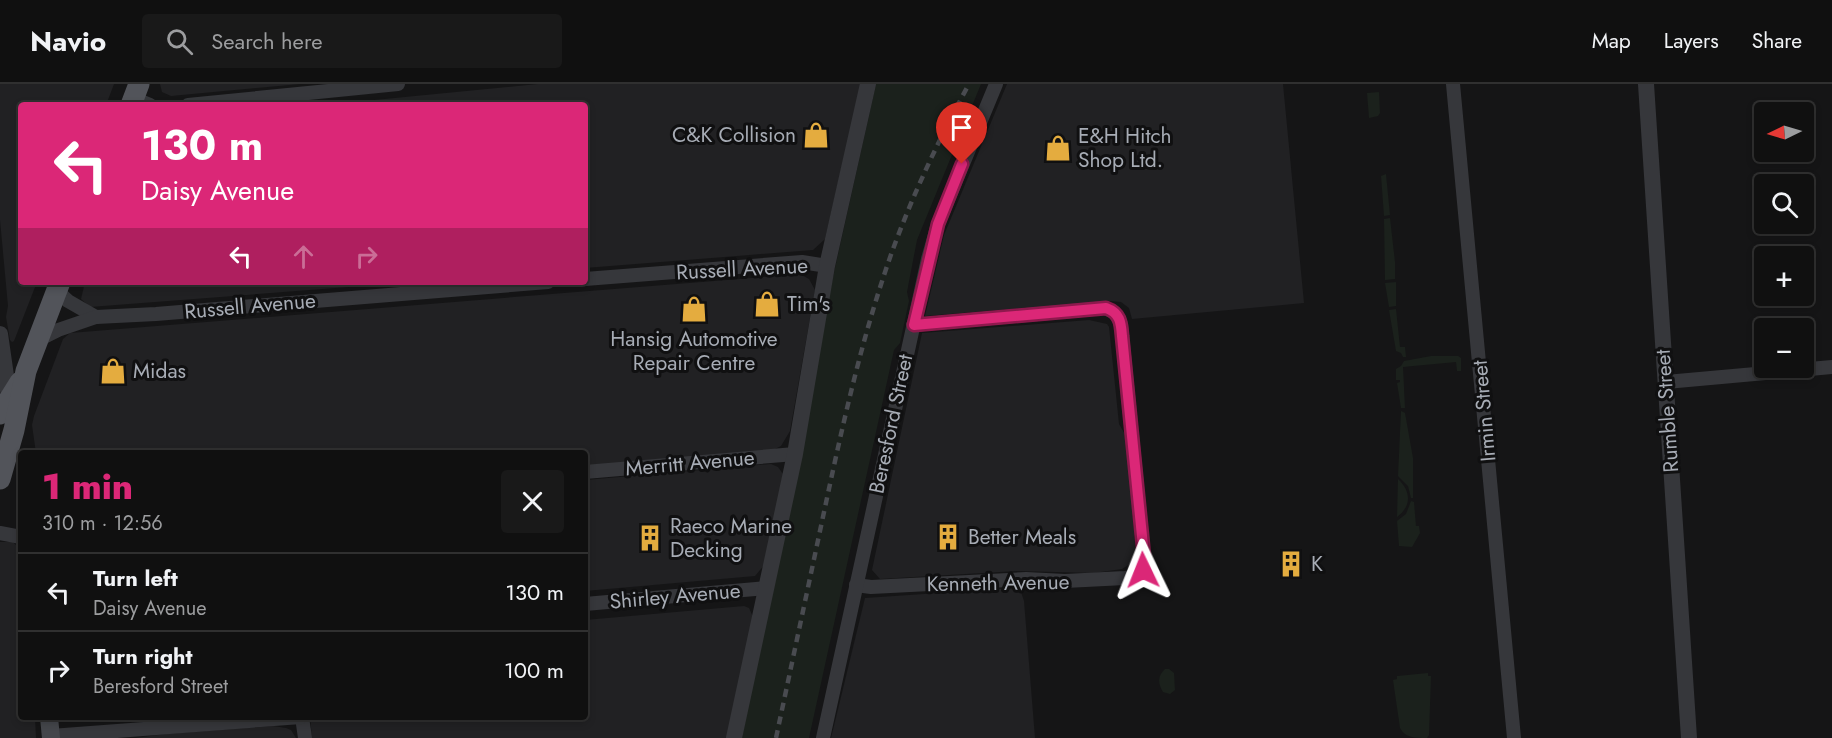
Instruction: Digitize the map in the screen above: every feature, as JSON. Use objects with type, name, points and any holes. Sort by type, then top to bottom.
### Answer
[{"type":"main road","points":[[0,479],[15,430],[27,371],[58,287]]},
{"type":"main road","points":[[15,430],[5,405],[27,371]]},
{"type":"main road","points":[[49,720],[51,737]]},
{"type":"street","points":[[218,102],[398,84]]},
{"type":"street","points":[[734,738],[795,454],[827,266],[868,84]]},
{"type":"street","name":"Beresford Street","points":[[823,738],[938,224],[996,84]]},
{"type":"street","name":"Irmin Street","points":[[1453,84],[1514,738]]},
{"type":"street","name":"Rumble Street","points":[[1646,84],[1689,738]]},
{"type":"street","name":"Russell Avenue","points":[[588,279],[802,262],[827,266]]},
{"type":"street","name":"Russell Avenue","points":[[38,340],[58,330],[96,317],[509,285]]},
{"type":"street","points":[[58,287],[68,301],[96,317]]},
{"type":"street","name":"Kenneth Avenue","points":[[856,585],[871,587],[1026,579],[1065,582],[1135,577],[1145,566],[1121,324],[1115,313],[1106,308],[914,325]]},
{"type":"street","points":[[0,334],[5,405]]},
{"type":"street","points":[[1666,381],[1832,366]]},
{"type":"street","name":"Merritt Avenue","points":[[588,472],[795,454]]},
{"type":"street","points":[[0,533],[18,536]]},
{"type":"street","name":"Shirley Avenue","points":[[588,604],[766,588]]},
{"type":"street","points":[[51,737],[264,720]]},
{"type":"street","points":[[302,720],[305,738]]},
{"type":"shaded area","points":[[0,84],[114,84],[107,102],[18,102],[18,285],[36,285],[12,342],[6,317],[8,306],[0,220]]},
{"type":"shaded area","points":[[160,84],[300,84],[171,96],[162,92]]},
{"type":"shaded area","points":[[538,84],[861,84],[825,239],[813,250],[588,268],[588,102],[354,102]]},
{"type":"shaded area","points":[[876,84],[981,84],[917,240],[907,292],[909,301],[900,343],[894,350],[809,738],[742,738],[833,277]]},
{"type":"shaded area","points":[[1007,84],[1283,84],[1304,303],[1132,319],[1129,308],[1121,302],[1110,301],[925,316],[944,235]]},
{"type":"shaded area","points":[[1379,92],[1380,113],[1378,116],[1369,118],[1367,93]]},
{"type":"shaded area","points":[[1386,174],[1390,215],[1384,216],[1381,176]]},
{"type":"shaded area","points":[[1390,218],[1395,279],[1385,280],[1384,219]]},
{"type":"shaded area","points":[[800,274],[809,279],[815,290],[790,431],[781,446],[771,451],[588,467],[588,450],[36,450],[32,425],[34,416],[63,339],[70,333]]},
{"type":"shaded area","points":[[1396,282],[1396,306],[1389,307],[1385,283]]},
{"type":"shaded area","points":[[84,285],[375,285],[90,307],[81,299]]},
{"type":"shaded area","points":[[1396,309],[1400,347],[1405,347],[1406,357],[1396,351],[1389,310]]},
{"type":"shaded area","points":[[1089,320],[1107,324],[1109,327],[1119,424],[1126,436],[1136,552],[1130,564],[1122,569],[1094,573],[1017,571],[880,579],[872,570],[922,333]]},
{"type":"shaded area","points":[[1431,356],[1458,356],[1461,358],[1461,371],[1457,371],[1456,362],[1403,367],[1405,408],[1401,408],[1397,383],[1400,380],[1396,380],[1396,369],[1404,361]]},
{"type":"shaded area","points":[[1401,411],[1405,413],[1413,458],[1413,498],[1411,498],[1408,486],[1398,476]]},
{"type":"shaded area","points":[[771,464],[778,467],[783,474],[765,564],[755,576],[588,591],[588,480]]},
{"type":"shaded area","points":[[1398,479],[1405,488],[1408,498],[1405,508],[1397,517]]},
{"type":"shaded area","points":[[1411,501],[1414,502],[1416,526],[1419,526],[1420,533],[1412,547],[1399,546],[1397,521],[1406,514]]},
{"type":"shaded area","points":[[0,542],[13,542],[18,547],[18,720],[35,720],[36,738],[0,738]]},
{"type":"shaded area","points":[[1013,588],[1021,592],[1024,601],[1035,738],[831,738],[865,598]]},
{"type":"shaded area","points":[[744,606],[749,608],[753,617],[727,738],[312,738],[310,720],[588,720],[588,620]]},
{"type":"shaded area","points":[[1165,669],[1174,673],[1175,690],[1170,694],[1163,692],[1159,683]]},
{"type":"shaded area","points":[[1428,673],[1428,676],[1431,676],[1429,735],[1427,738],[1411,737],[1400,728],[1393,680],[1397,679],[1397,676]]},
{"type":"shaded area","points":[[72,720],[176,720],[153,722]]},
{"type":"shaded area","points":[[273,726],[291,730],[296,738],[135,738],[166,734]]},
{"type":"railway","points":[[776,738],[841,435],[873,310],[893,249],[910,207],[938,144],[969,84]]},
{"type":"place","name":"C&K Collision","points":[[816,135]]},
{"type":"place","name":"E&H Hitch Shop Ltd.","points":[[1058,148]]},
{"type":"place","name":"Tim's","points":[[767,304]]},
{"type":"place","name":"Hansig Automotive Repair Centre","points":[[694,309]]},
{"type":"place","name":"Midas","points":[[113,371]]},
{"type":"place","name":"Better Meals","points":[[948,537]]},
{"type":"place","name":"Raeco Marine Decking","points":[[650,538]]},
{"type":"place","name":"K","points":[[1291,564]]},
{"type":"route","points":[[962,164],[938,224],[914,325],[1106,308],[1119,317],[1133,439],[1145,566],[1143,570]]}]
